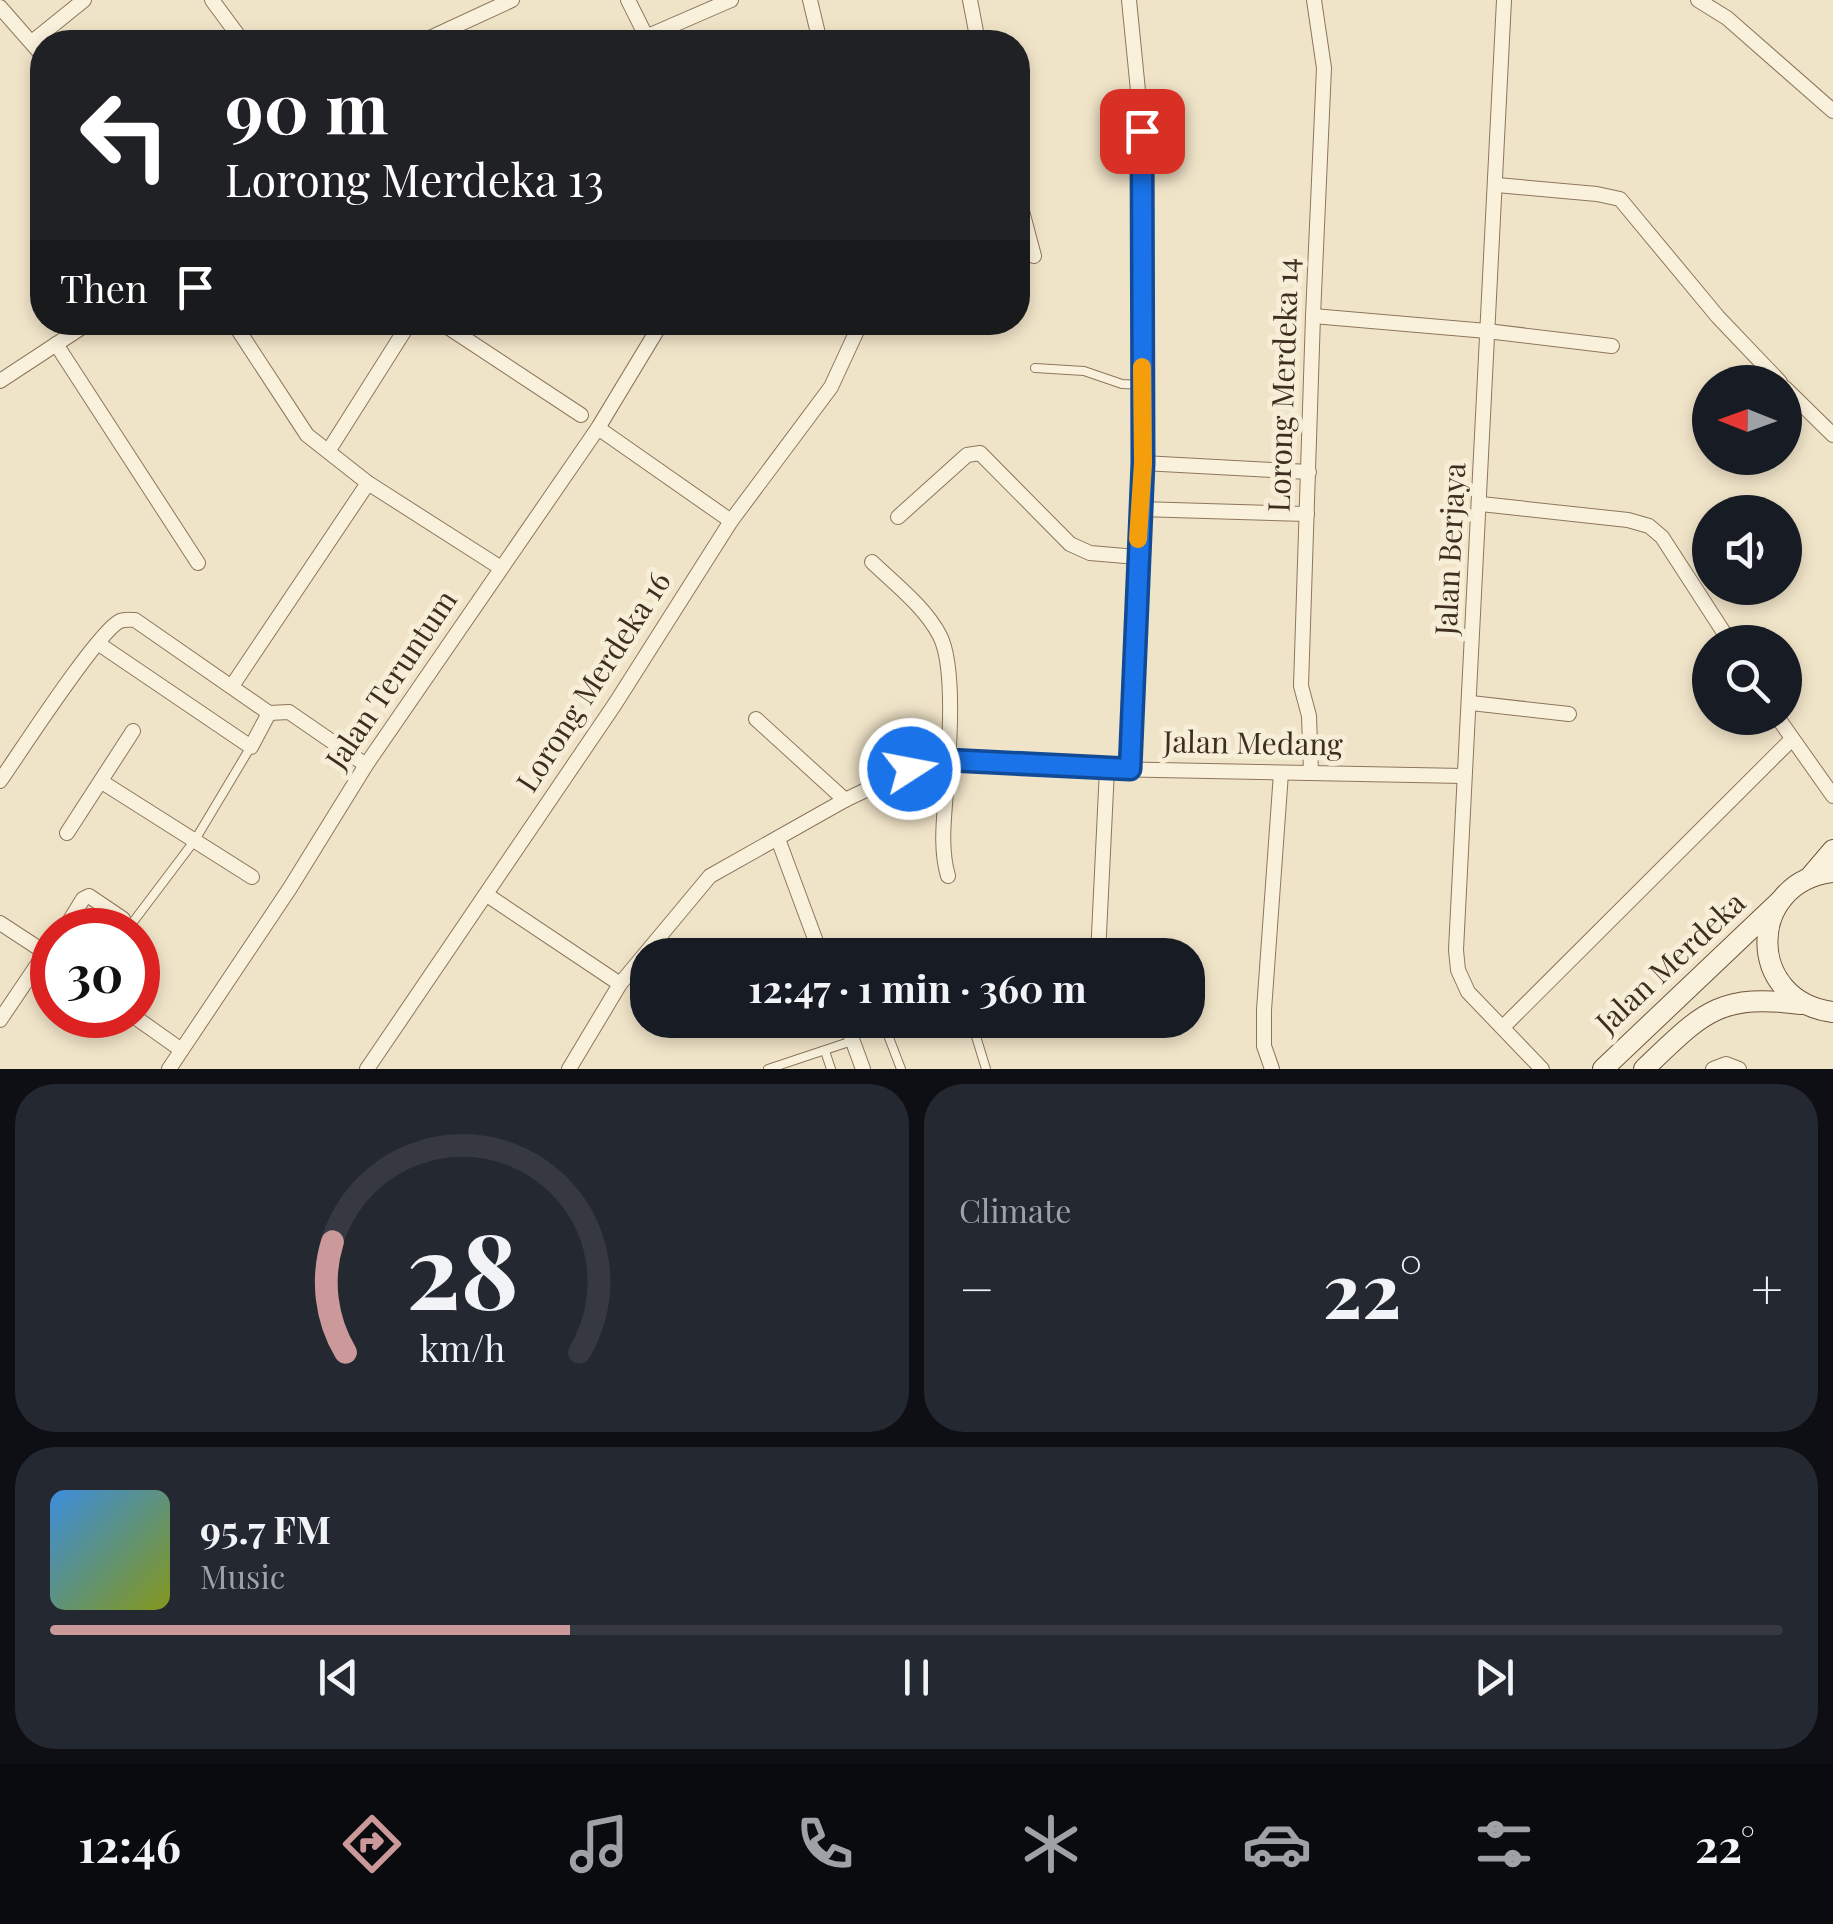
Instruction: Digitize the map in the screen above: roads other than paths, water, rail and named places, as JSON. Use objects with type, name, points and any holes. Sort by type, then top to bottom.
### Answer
[{"type":"main road","name":"Jalan Merdeka","points":[[1603,1069],[1793,887],[1810,877],[1833,850]]},
{"type":"main road","points":[[1810,877],[1833,872]]},
{"type":"main road","points":[[1780,901],[1770,918],[1766,938],[1775,976],[1787,992],[1833,1027]]},
{"type":"main road","name":"Jalan Merdeka","points":[[1644,1069],[1683,1032],[1718,1008],[1751,1000],[1833,1012]]},
{"type":"street","points":[[47,30],[84,0]]},
{"type":"street","points":[[212,0],[234,30]]},
{"type":"street","points":[[448,30],[512,0]]},
{"type":"street","points":[[628,0],[643,30]]},
{"type":"street","points":[[667,30],[730,0]]},
{"type":"street","points":[[810,0],[817,30]]},
{"type":"street","points":[[970,0],[976,30]]},
{"type":"street","points":[[1129,0],[1142,131],[1143,463],[1130,769]]},
{"type":"street","name":"Lorong Merdeka 14","points":[[1311,772],[1309,716],[1301,686],[1324,68],[1314,0]]},
{"type":"street","name":"Jalan Berjaya","points":[[1504,0],[1456,950],[1458,970],[1479,1007],[1542,1069]]},
{"type":"street","points":[[1698,0],[1727,18],[1833,110]]},
{"type":"street","points":[[0,7],[30,40]]},
{"type":"street","points":[[1497,185],[1620,199],[1763,365]]},
{"type":"street","points":[[1030,241],[1034,256]]},
{"type":"street","points":[[1312,316],[1486,330],[1612,346]]},
{"type":"street","points":[[0,381],[70,335]]},
{"type":"street","points":[[242,335],[307,435],[368,483],[500,568]]},
{"type":"street","points":[[328,450],[402,335]]},
{"type":"street","points":[[460,335],[581,416]]},
{"type":"street","name":"Jalan Teruntum","points":[[169,1069],[290,888],[366,764],[598,428],[654,335]]},
{"type":"street","name":"Lorong Merdeka 16","points":[[367,1069],[487,895],[732,522],[832,386],[855,335]]},
{"type":"street","points":[[56,344],[198,563]]},
{"type":"street","points":[[1802,404],[1833,434]]},
{"type":"street","points":[[598,428],[732,522]]},
{"type":"street","points":[[898,517],[967,455],[980,453],[1070,544],[1090,553],[1137,556]]},
{"type":"street","points":[[1143,463],[1309,472]]},
{"type":"street","points":[[232,686],[368,483]]},
{"type":"street","points":[[1480,504],[1613,518],[1649,526],[1662,537],[1719,625]]},
{"type":"street","points":[[1140,509],[1307,514]]},
{"type":"street","points":[[872,562],[923,611],[948,655],[948,760],[942,857],[948,876]]},
{"type":"street","points":[[0,781],[99,644],[120,621],[135,620],[270,713],[289,712],[366,764]]},
{"type":"street","points":[[99,644],[250,747],[270,713]]},
{"type":"street","points":[[1471,703],[1568,714]]},
{"type":"street","points":[[756,719],[845,800]]},
{"type":"street","points":[[68,833],[133,731]]},
{"type":"street","points":[[1789,735],[1833,796]]},
{"type":"street","points":[[1503,1027],[1792,739]]},
{"type":"street","name":"Jalan Medang","points":[[569,1069],[620,984],[710,876],[845,800],[910,769],[948,760],[1108,769],[1464,776]]},
{"type":"street","points":[[1099,938],[1108,769]]},
{"type":"street","points":[[1272,1069],[1264,1046],[1264,1010],[1280,773]]},
{"type":"street","points":[[102,782],[252,877]]},
{"type":"street","points":[[778,839],[815,938]]},
{"type":"street","points":[[487,895],[620,984]]},
{"type":"street","points":[[78,908],[89,896],[107,908]]},
{"type":"street","points":[[0,923],[30,940]]},
{"type":"street","points":[[0,1020],[30,979]]},
{"type":"street","points":[[160,1035],[180,1049]]},
{"type":"street","points":[[851,1038],[863,1069]]},
{"type":"street","points":[[1713,1069],[1726,1064],[1739,1069]]},
{"type":"lane","points":[[1035,368],[1084,372],[1122,384],[1142,385]]},
{"type":"lane","points":[[143,908],[195,840],[250,747]]},
{"type":"lane","points":[[768,1069],[824,1051],[841,1038]]},
{"type":"lane","points":[[891,1038],[901,1069]]},
{"type":"lane","points":[[977,1038],[986,1069]]},
{"type":"lane","points":[[824,1051],[831,1069]]}]
